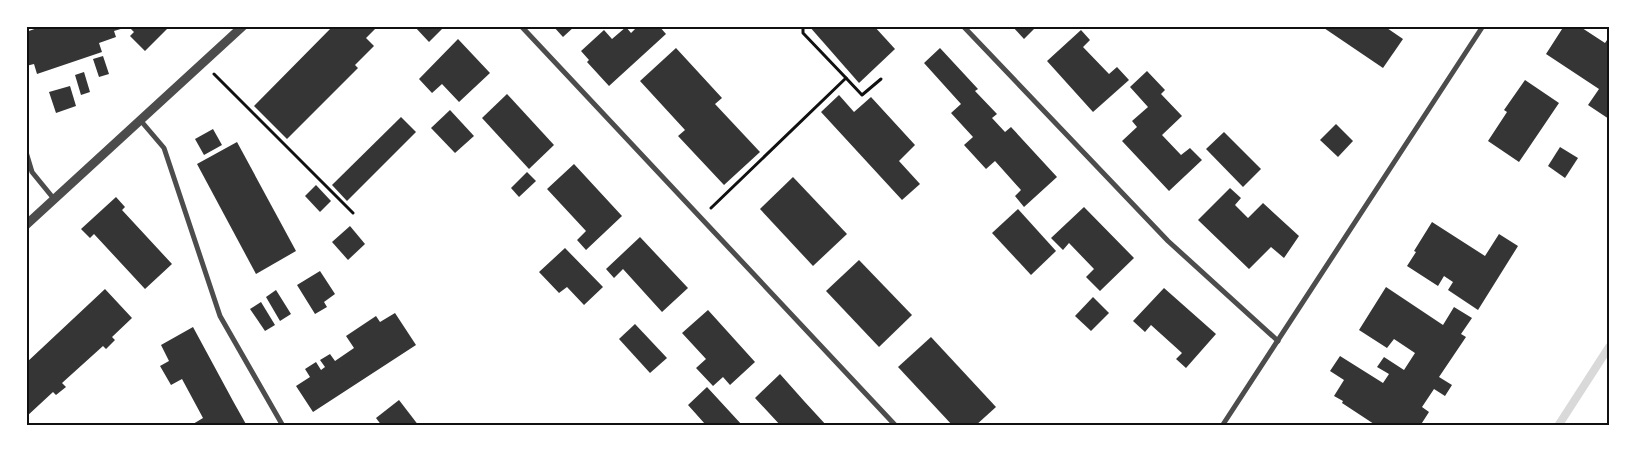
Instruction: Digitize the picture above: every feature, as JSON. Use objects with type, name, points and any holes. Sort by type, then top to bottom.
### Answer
[{"type":"street","points":[[26,225],[244,26]]},
{"type":"street","points":[[521,26],[896,426]]},
{"type":"street","points":[[963,26],[1168,241],[1278,341]]},
{"type":"street","points":[[1222,426],[1483,26]]},
{"type":"street","points":[[141,121],[164,148],[220,316],[283,426]]},
{"type":"street","points":[[26,152],[32,172],[54,199]]},
{"type":"path","points":[[803,26],[803,33],[862,95],[881,79]]},
{"type":"path","points":[[204,64],[353,213]]},
{"type":"path","points":[[701,218],[846,78]]},
{"type":"building","points":[[43,26],[123,26],[124,28],[114,31],[116,37],[99,43],[102,52],[37,74],[34,64],[26,66],[26,32]]},
{"type":"building","points":[[128,26],[170,26],[145,51],[130,36],[134,32]]},
{"type":"building","points":[[333,26],[378,26],[366,38],[374,46],[355,65],[358,68],[287,139],[254,106]]},
{"type":"building","points":[[414,26],[445,26],[429,42]]},
{"type":"building","points":[[553,26],[575,26],[563,37]]},
{"type":"building","points":[[638,26],[659,26],[666,34],[609,86],[587,62],[589,60],[581,51],[604,30],[612,39],[626,27],[631,33]]},
{"type":"building","points":[[809,26],[874,26],[895,49],[859,83]]},
{"type":"building","points":[[1012,26],[1037,26],[1024,39]]},
{"type":"building","points":[[1321,26],[1384,26],[1403,39],[1383,68]]},
{"type":"building","points":[[1564,26],[1579,26],[1605,43],[1609,37],[1609,119],[1588,105],[1599,89],[1546,54]]},
{"type":"building","points":[[1081,30],[1090,40],[1083,47],[1109,74],[1117,67],[1129,80],[1093,112],[1047,61]]},
{"type":"building","points":[[458,39],[490,73],[459,102],[442,84],[432,93],[419,79]]},
{"type":"building","points":[[676,48],[722,98],[715,104],[760,152],[724,185],[678,136],[685,130],[640,81]]},
{"type":"building","points":[[940,48],[978,89],[975,91],[997,114],[992,118],[1005,132],[1011,127],[1057,177],[1024,207],[1015,196],[1021,190],[995,161],[986,169],[964,145],[973,137],[951,113],[961,104],[924,63]]},
{"type":"building","points":[[103,56],[109,74],[99,77],[93,59]]},
{"type":"building","points":[[1147,71],[1165,90],[1161,94],[1182,116],[1162,135],[1181,155],[1190,148],[1202,160],[1169,191],[1122,141],[1137,127],[1132,121],[1148,107],[1130,87]]},
{"type":"building","points":[[84,72],[90,92],[81,95],[75,75]]},
{"type":"building","points":[[1525,80],[1559,103],[1519,162],[1488,141],[1507,112],[1504,110]]},
{"type":"building","points":[[70,86],[76,106],[56,113],[49,92]]},
{"type":"building","points":[[507,94],[554,145],[529,169],[482,118]]},
{"type":"building","points":[[839,95],[854,112],[871,97],[915,145],[899,161],[920,184],[902,200],[821,112]]},
{"type":"building","points":[[450,110],[474,136],[455,153],[431,128]]},
{"type":"building","points":[[401,117],[416,132],[347,201],[332,185]]},
{"type":"building","points":[[1336,124],[1353,141],[1338,157],[1320,140]]},
{"type":"building","points":[[213,129],[222,145],[204,155],[195,139]]},
{"type":"building","points":[[1224,132],[1261,169],[1243,187],[1206,149]]},
{"type":"building","points":[[237,142],[296,251],[256,274],[197,164]]},
{"type":"building","points":[[1560,147],[1578,158],[1565,178],[1548,166]]},
{"type":"building","points":[[574,164],[622,216],[586,250],[577,240],[586,231],[547,189]]},
{"type":"building","points":[[527,172],[536,181],[519,197],[511,188]]},
{"type":"building","points":[[793,177],[847,234],[813,266],[760,209]]},
{"type":"building","points":[[316,185],[331,201],[320,212],[305,196]]},
{"type":"building","points":[[1230,188],[1241,198],[1235,205],[1248,218],[1263,203],[1299,236],[1284,258],[1271,247],[1249,269],[1198,220]]},
{"type":"building","points":[[116,197],[125,207],[122,210],[172,264],[145,289],[94,234],[90,238],[81,229]]},
{"type":"building","points":[[1084,207],[1134,258],[1100,291],[1086,277],[1094,269],[1069,243],[1063,250],[1051,238]]},
{"type":"building","points":[[1018,209],[1056,251],[1031,275],[992,233]]},
{"type":"building","points":[[1432,222],[1485,256],[1499,234],[1518,246],[1478,310],[1448,290],[1453,282],[1444,276],[1438,286],[1407,266]]},
{"type":"building","points":[[350,226],[365,244],[348,260],[332,242]]},
{"type":"building","points":[[640,237],[688,288],[662,312],[623,269],[614,278],[606,269]]},
{"type":"building","points":[[565,248],[603,287],[584,305],[567,287],[559,293],[539,272]]},
{"type":"building","points":[[859,260],[912,315],[879,347],[826,291]]},
{"type":"building","points":[[320,271],[335,294],[324,302],[327,307],[315,314],[297,285]]},
{"type":"building","points":[[1386,287],[1443,325],[1454,307],[1472,318],[1461,334],[1466,337],[1439,377],[1452,385],[1445,396],[1434,389],[1422,407],[1429,412],[1420,426],[1377,426],[1334,396],[1344,380],[1330,371],[1340,356],[1383,383],[1389,374],[1377,367],[1384,357],[1404,370],[1415,353],[1394,339],[1387,348],[1359,330]]},
{"type":"building","points":[[1164,288],[1216,334],[1186,368],[1176,359],[1182,353],[1151,325],[1145,332],[1133,321]]},
{"type":"building","points":[[105,289],[132,318],[112,337],[115,340],[106,349],[103,346],[62,383],[66,387],[56,395],[53,392],[26,417],[26,363]]},
{"type":"building","points":[[276,290],[291,314],[280,321],[266,297]]},
{"type":"building","points":[[1093,297],[1109,313],[1091,331],[1075,316]]},
{"type":"building","points":[[261,302],[275,325],[265,331],[250,309]]},
{"type":"building","points":[[708,310],[755,362],[730,385],[723,377],[713,386],[696,368],[706,359],[682,333]]},
{"type":"building","points":[[395,313],[416,345],[313,412],[296,386],[310,377],[305,369],[316,362],[321,370],[325,367],[320,360],[330,354],[335,361],[354,348],[346,336],[376,316],[380,322]]},
{"type":"building","points":[[635,324],[667,358],[650,373],[619,339]]},
{"type":"building","points":[[193,327],[247,426],[194,426],[193,424],[203,418],[182,379],[171,385],[160,366],[169,361],[161,345]]},
{"type":"building","points":[[931,337],[996,407],[975,426],[953,426],[898,367]]},
{"type":"building","points":[[780,374],[827,426],[781,426],[755,398]]},
{"type":"building","points":[[707,387],[742,425],[703,426],[705,424],[688,405]]},
{"type":"building","points":[[399,400],[419,426],[382,426],[376,418]]},
{"type":"waterway","points":[[1558,426],[1609,347]]}]
